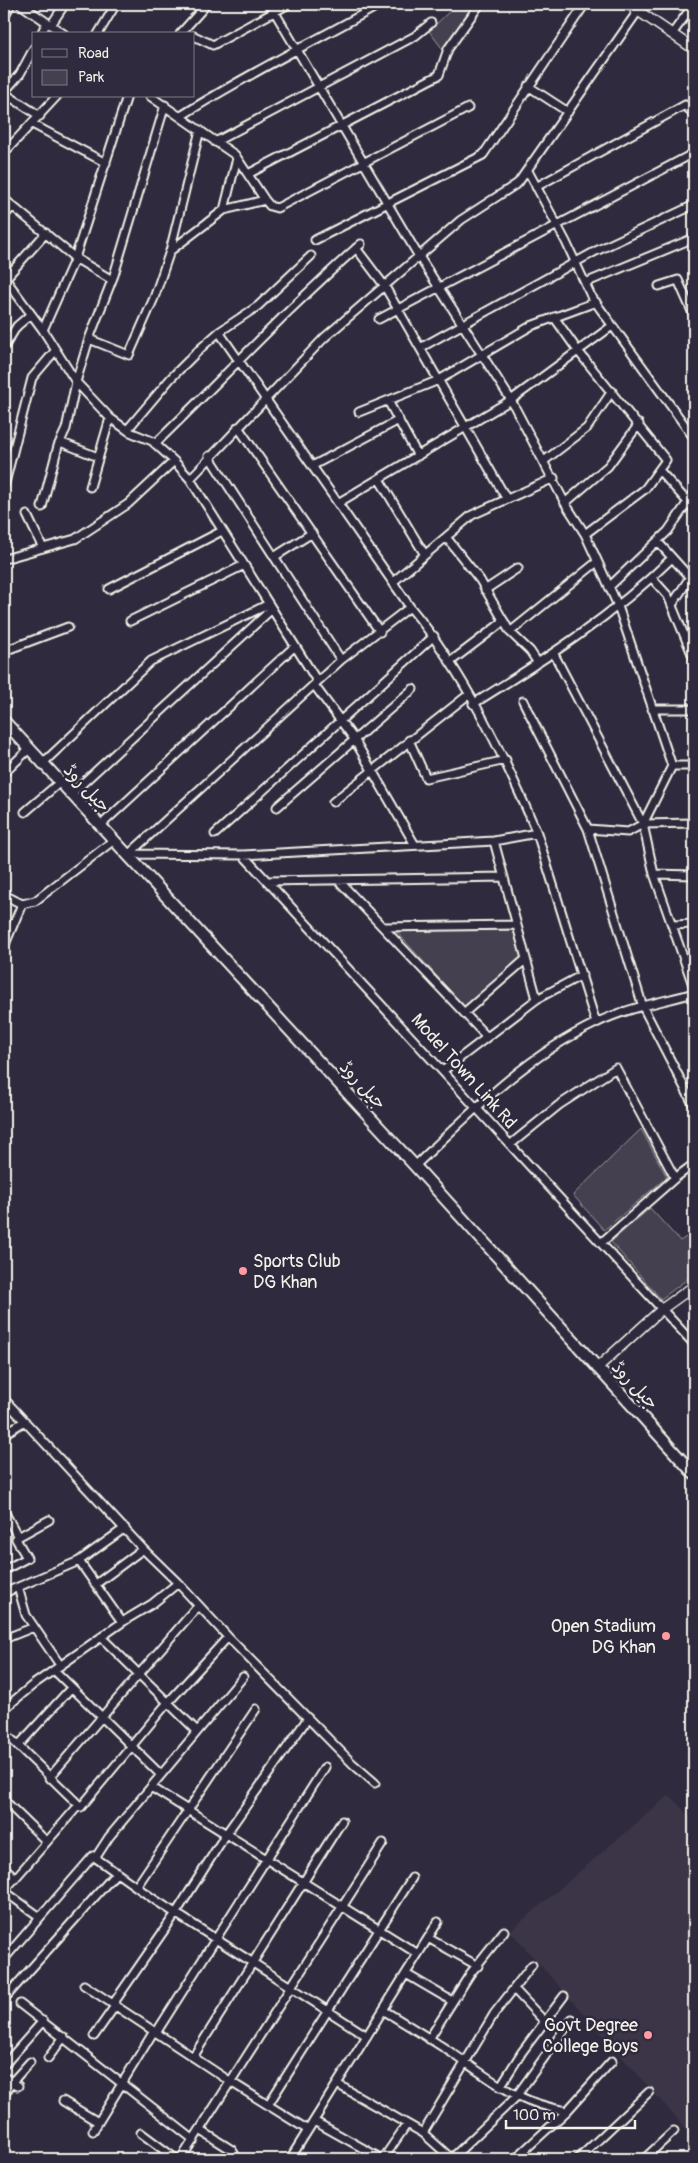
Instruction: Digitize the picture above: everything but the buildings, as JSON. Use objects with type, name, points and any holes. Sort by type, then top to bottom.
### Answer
[{"type":"main road","name":"جیل روڈ","points":[[4,721],[70,795],[128,854],[415,1166],[694,1474]]},
{"type":"street","points":[[4,17],[11,4]]},
{"type":"street","points":[[20,4],[61,32]]},
{"type":"street","points":[[43,32],[65,4]]},
{"type":"street","points":[[99,32],[116,4]]},
{"type":"street","points":[[182,32],[207,4]]},
{"type":"street","points":[[270,4],[276,11],[297,52],[340,126],[418,255],[461,325],[511,400],[554,478],[565,502],[585,534],[618,606],[672,766],[643,824]]},
{"type":"street","points":[[195,36],[213,45],[289,4]]},
{"type":"street","points":[[181,116],[221,90],[297,52],[381,4]]},
{"type":"street","points":[[248,174],[439,75],[448,49],[480,4]]},
{"type":"street","points":[[315,240],[483,155],[585,4]]},
{"type":"street","points":[[628,4],[694,50]]},
{"type":"street","points":[[672,34],[694,4]]},
{"type":"street","points":[[190,479],[209,456],[324,338],[418,255],[461,220],[518,183],[638,11]]},
{"type":"street","points":[[215,142],[415,36],[430,23]]},
{"type":"street","points":[[186,28],[190,32]]},
{"type":"street","points":[[32,52],[20,74],[4,92],[40,116]]},
{"type":"street","points":[[528,86],[568,112]]},
{"type":"street","points":[[4,153],[55,98]]},
{"type":"street","points":[[43,330],[75,258],[126,98]]},
{"type":"street","points":[[153,98],[237,158],[265,200],[270,206],[277,208],[468,108]]},
{"type":"street","points":[[42,507],[60,442],[66,429],[76,382],[89,339],[112,280],[165,105]]},
{"type":"street","points":[[536,187],[685,105],[694,115]]},
{"type":"street","points":[[32,124],[106,163]]},
{"type":"street","points":[[89,339],[129,355],[154,298],[170,251],[200,130]]},
{"type":"street","points":[[379,319],[694,154]]},
{"type":"street","points":[[224,210],[237,158]]},
{"type":"street","points":[[528,171],[596,302],[694,438]]},
{"type":"street","points":[[4,199],[75,258],[112,280]]},
{"type":"street","points":[[170,251],[224,210],[265,200]]},
{"type":"street","points":[[420,348],[596,252],[694,205]]},
{"type":"street","points":[[4,216],[13,206]]},
{"type":"street","points":[[46,233],[4,278],[43,330],[55,352],[76,382],[110,418],[127,430],[156,444],[190,479],[295,646],[316,683],[354,739],[415,845]]},
{"type":"street","points":[[585,283],[694,238]]},
{"type":"street","points":[[156,444],[240,361],[284,313],[359,246],[384,285],[506,498]]},
{"type":"street","points":[[127,430],[171,378],[219,332],[258,306],[311,256]]},
{"type":"street","points":[[658,286],[678,280],[694,316]]},
{"type":"street","points":[[358,412],[439,380],[530,326],[596,302]]},
{"type":"street","points":[[4,347],[16,326],[30,315]]},
{"type":"street","points":[[554,317],[666,460],[645,488],[585,534]]},
{"type":"street","points":[[338,504],[511,400],[612,326]]},
{"type":"street","points":[[219,332],[410,607],[434,636],[506,760],[537,833],[596,1022]]},
{"type":"street","points":[[4,487],[32,378],[55,352]]},
{"type":"street","points":[[544,461],[587,428],[612,391]]},
{"type":"street","points":[[388,400],[418,456]]},
{"type":"street","points":[[90,486],[110,418]]},
{"type":"street","points":[[312,466],[399,420]]},
{"type":"street","points":[[565,502],[608,466],[639,424]]},
{"type":"street","points":[[238,427],[380,632]]},
{"type":"street","points":[[60,442],[98,457]]},
{"type":"street","points":[[209,456],[342,660]]},
{"type":"street","points":[[4,559],[75,539],[128,504],[174,461]]},
{"type":"street","points":[[658,470],[694,509]]},
{"type":"street","points":[[393,582],[472,515],[506,498],[554,478]]},
{"type":"street","points":[[379,479],[425,555]]},
{"type":"street","points":[[609,587],[658,542],[694,493]]},
{"type":"street","points":[[27,514],[43,548]]},
{"type":"street","points":[[109,589],[222,531]]},
{"type":"street","points":[[274,556],[312,533]]},
{"type":"street","points":[[446,537],[485,590],[510,632],[538,663]]},
{"type":"street","points":[[658,542],[693,577],[672,605]]},
{"type":"street","points":[[473,704],[554,654],[618,606],[652,578],[672,558]]},
{"type":"street","points":[[510,632],[597,562]]},
{"type":"street","points":[[130,621],[244,565]]},
{"type":"street","points":[[485,590],[518,568]]},
{"type":"street","points":[[652,578],[668,596],[694,659]]},
{"type":"street","points":[[42,764],[151,661],[270,607]]},
{"type":"street","points":[[70,795],[270,607]]},
{"type":"street","points":[[128,854],[342,660],[410,607]]},
{"type":"street","points":[[450,662],[504,620]]},
{"type":"street","points":[[4,651],[68,627]]},
{"type":"street","points":[[215,834],[434,636]]},
{"type":"street","points":[[688,643],[694,637]]},
{"type":"street","points":[[100,826],[295,646]]},
{"type":"street","points":[[554,654],[643,824],[654,874],[694,988]]},
{"type":"street","points":[[277,807],[413,689]]},
{"type":"street","points":[[333,802],[468,695]]},
{"type":"street","points":[[523,701],[588,829],[643,1007],[694,1106]]},
{"type":"street","points":[[652,709],[694,709]]},
{"type":"street","points":[[409,740],[426,778],[506,760]]},
{"type":"street","points":[[4,772],[29,750]]},
{"type":"street","points":[[672,766],[694,766]]},
{"type":"street","points":[[26,812],[59,783]]},
{"type":"street","points":[[588,829],[628,832],[643,824],[694,823]]},
{"type":"street","points":[[128,854],[243,855],[494,841],[537,833]]},
{"type":"street","points":[[4,895],[22,904],[35,901],[114,840]]},
{"type":"street","points":[[494,841],[537,999]]},
{"type":"street","name":"Model Town Link Rd","points":[[243,855],[444,1070],[694,1344]]},
{"type":"street","points":[[654,874],[694,874]]},
{"type":"street","points":[[267,880],[504,877]]},
{"type":"street","points":[[338,880],[486,1036]]},
{"type":"street","points":[[4,947],[22,904]]},
{"type":"street","points":[[673,925],[694,924]]},
{"type":"street","points":[[383,926],[516,925]]},
{"type":"street","points":[[464,1013],[526,959]]},
{"type":"street","points":[[444,1070],[486,1036],[537,999],[582,975]]},
{"type":"street","points":[[415,1166],[476,1106],[536,1058],[596,1022],[694,993]]},
{"type":"street","points":[[511,1144],[559,1105],[616,1068],[675,1178]]},
{"type":"street","points":[[601,1243],[675,1178],[694,1164]]},
{"type":"street","points":[[597,1368],[662,1309],[694,1286]]},
{"type":"street","points":[[4,1399],[125,1528],[143,1550],[178,1583],[198,1606],[308,1718],[375,1783]]},
{"type":"street","points":[[4,1434],[25,1421]]},
{"type":"street","points":[[4,1511],[18,1537],[16,1539],[27,1558],[4,1570]]},
{"type":"street","points":[[18,1537],[49,1520]]},
{"type":"street","points":[[4,1592],[18,1588],[79,1561],[125,1528]]},
{"type":"street","points":[[96,1584],[143,1550]]},
{"type":"street","points":[[79,1561],[122,1622]]},
{"type":"street","points":[[4,1709],[60,1665],[122,1622],[152,1604],[178,1583]]},
{"type":"street","points":[[18,1588],[26,1616],[60,1665]]},
{"type":"street","points":[[49,1778],[198,1606]]},
{"type":"street","points":[[4,1639],[34,1627]]},
{"type":"street","points":[[101,1637],[197,1731]]},
{"type":"street","points":[[40,1917],[4,1891],[46,1841],[78,1806],[81,1806],[168,1703],[228,1637]]},
{"type":"street","points":[[54,1670],[160,1775]]},
{"type":"street","points":[[96,1858],[109,1837],[243,1677]]},
{"type":"street","points":[[18,1746],[71,1688]]},
{"type":"street","points":[[137,1886],[256,1709]]},
{"type":"street","points":[[94,2036],[226,1834],[308,1718]]},
{"type":"street","points":[[4,1732],[78,1806]]},
{"type":"street","points":[[93,2131],[325,1767]]},
{"type":"street","points":[[151,1786],[418,1954]]},
{"type":"street","points":[[4,1800],[46,1841]]},
{"type":"street","points":[[193,2057],[342,1821]]},
{"type":"street","points":[[181,2159],[383,1843]]},
{"type":"street","points":[[4,1959],[93,1856],[252,1963],[367,2036]]},
{"type":"street","points":[[4,1867],[15,1878]]},
{"type":"street","points":[[4,1999],[117,1872]]},
{"type":"street","points":[[268,2105],[329,2012],[412,1878]]},
{"type":"street","points":[[290,2159],[438,1922]]},
{"type":"street","points":[[430,2039],[470,1974],[504,1931]]},
{"type":"street","points":[[428,1938],[478,1966]]},
{"type":"street","points":[[423,2133],[494,2014],[532,1965]]},
{"type":"street","points":[[406,1974],[452,2001]]},
{"type":"street","points":[[84,1985],[231,2082],[308,2130]]},
{"type":"street","points":[[514,1989],[545,2022]]},
{"type":"street","points":[[500,2087],[564,1996]]},
{"type":"street","points":[[20,2004],[194,2140]]},
{"type":"street","points":[[383,2010],[516,2096],[546,2108],[567,2111]]},
{"type":"street","points":[[337,2084],[423,2133],[451,2159],[516,2096],[572,2019]]},
{"type":"street","points":[[4,2065],[43,2021]]},
{"type":"street","points":[[48,2058],[64,2037]]},
{"type":"street","points":[[514,2159],[567,2111],[612,2061]]},
{"type":"street","points":[[5,2094],[15,2084],[30,2062]]},
{"type":"street","points":[[4,2077],[15,2084]]},
{"type":"street","points":[[580,2158],[649,2092]]},
{"type":"street","points":[[63,2101],[98,2122]]},
{"type":"street","points":[[314,2121],[383,2159],[407,2124]]},
{"type":"street","points":[[200,2130],[232,2150],[235,2154],[233,2159]]},
{"type":"street","points":[[644,2159],[674,2130]]},
{"type":"street","points":[[141,2133],[176,2159]]},
{"type":"shaded area","name":"Govt Degree College Boys","points":[[669,1795],[694,1821],[694,2138],[510,1931]]},
{"type":"green space","points":[[457,4],[463,4],[472,10],[444,51],[429,31]]},
{"type":"green space","points":[[395,930],[513,930],[524,958],[464,1006]]},
{"type":"green space","points":[[641,1129],[667,1177],[604,1230],[573,1195]]},
{"type":"green space","points":[[650,1208],[680,1241],[694,1232],[694,1274],[661,1299],[611,1242]]},
{"type":"place","name":"Sports Club DG Khan","points":[[243,1271]]},
{"type":"place","name":"Open Stadium DG Khan","points":[[666,1636]]},
{"type":"place","name":"Govt Degree College Boys","points":[[648,2035]]}]
